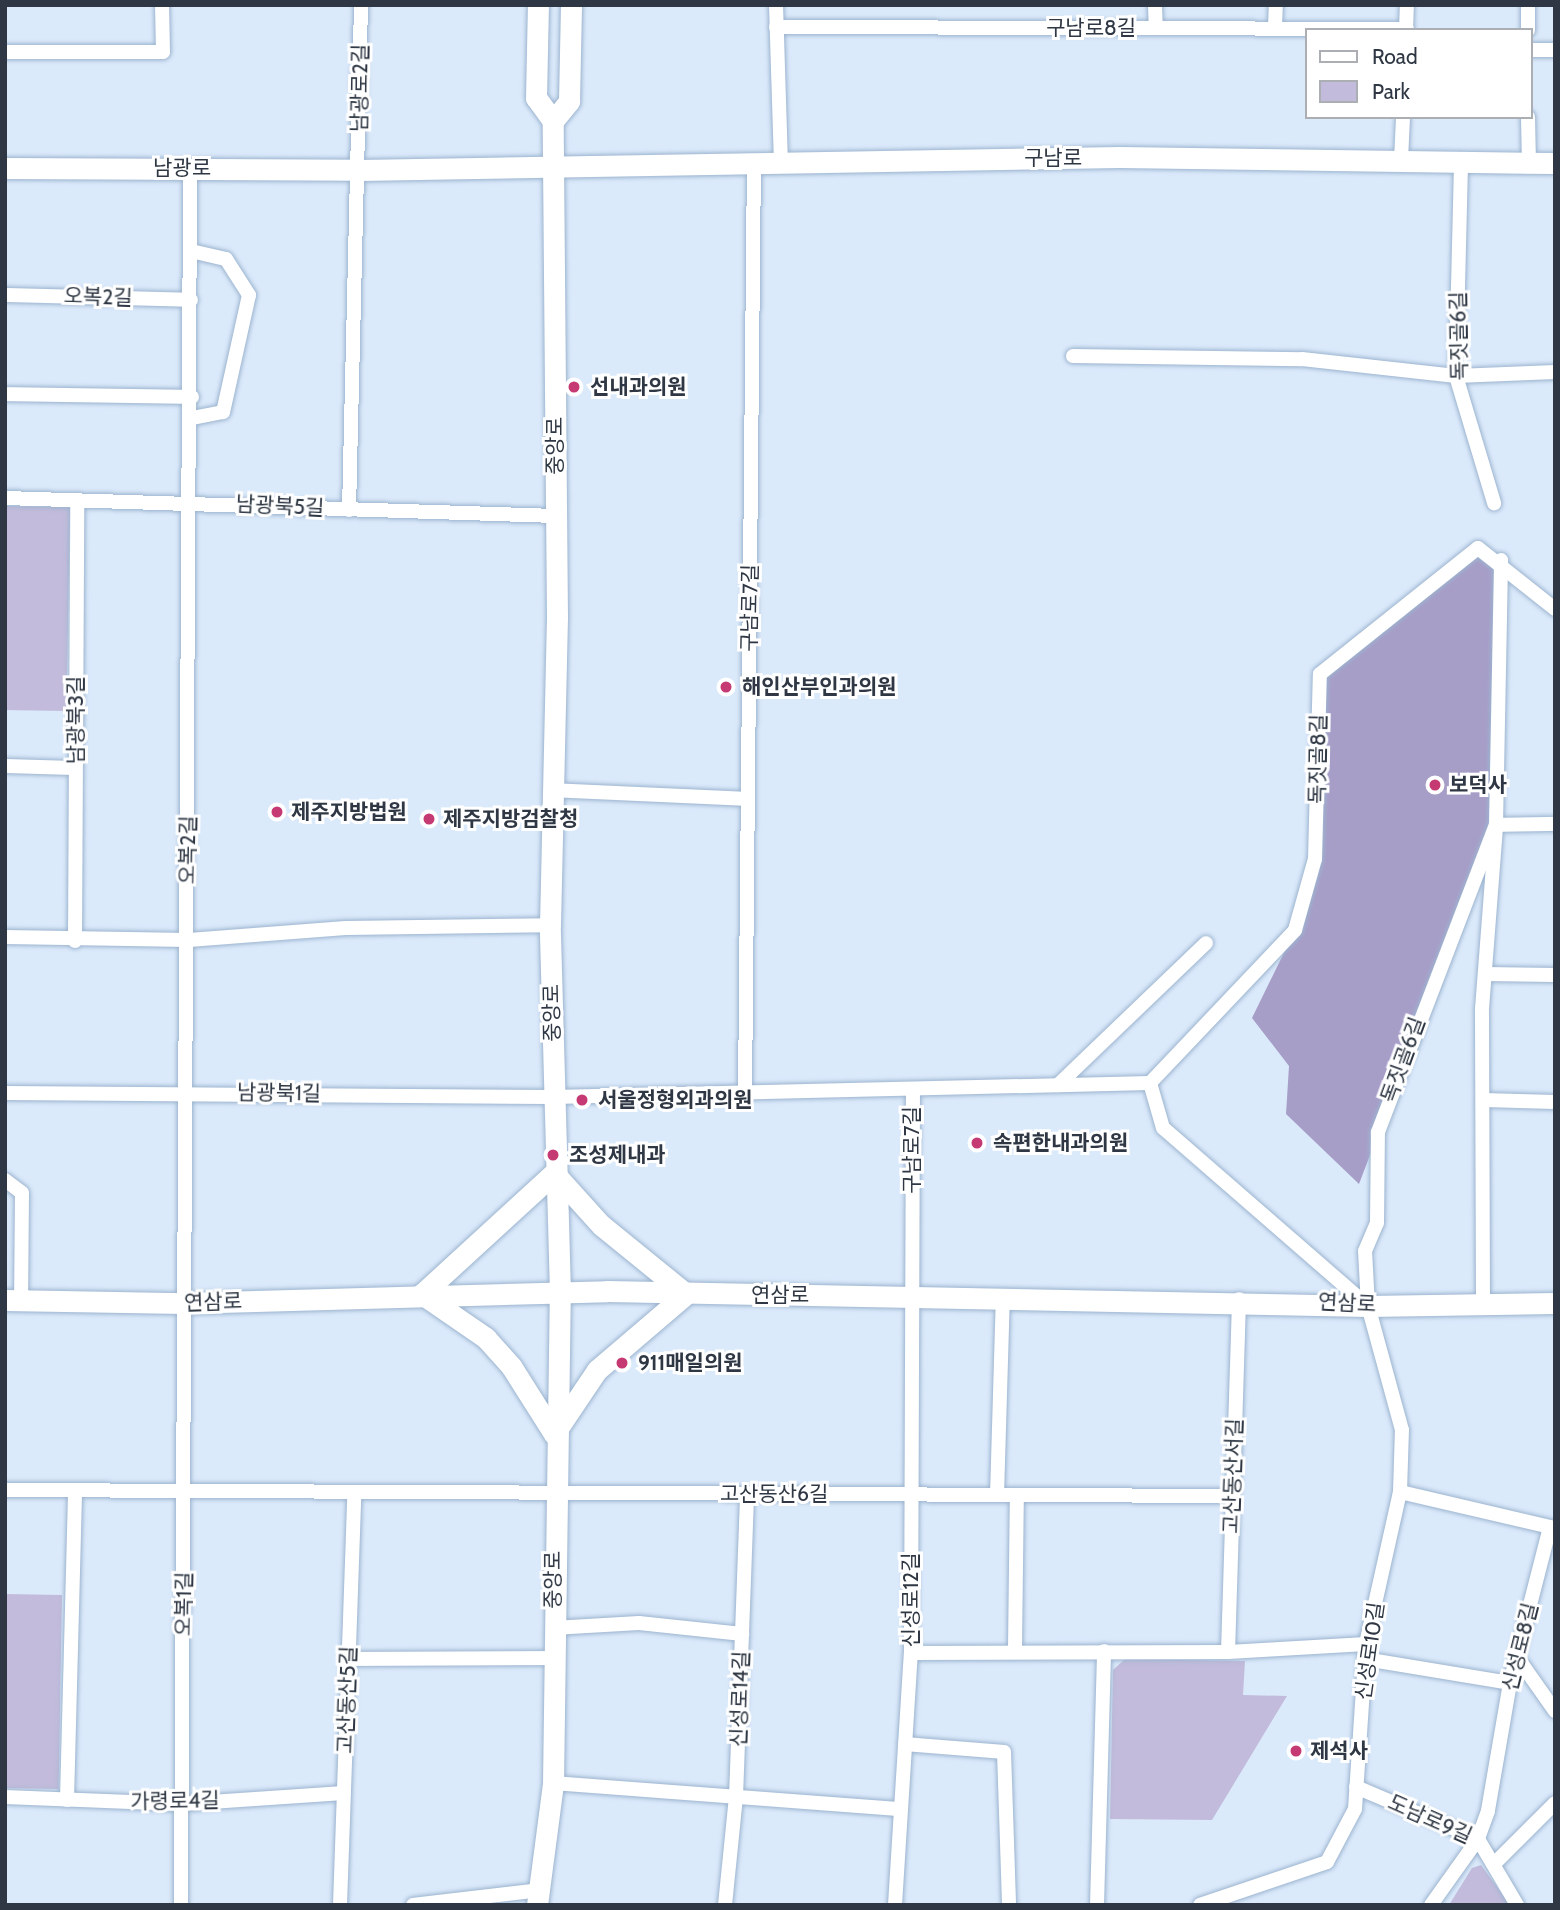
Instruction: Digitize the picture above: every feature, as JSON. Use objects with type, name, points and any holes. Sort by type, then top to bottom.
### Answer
[{"type":"main road","points":[[538,5],[536,98],[553,121]]},
{"type":"main road","name":"중앙로","points":[[539,1897],[553,1783],[552,1492],[560,1293],[554,1173],[550,925],[555,516],[552,168],[553,121],[569,102],[571,5]]},
{"type":"main road","name":"구남로","points":[[552,168],[754,164],[780,160],[1401,160],[1461,164],[1555,163]]},
{"type":"main road","name":"남광로","points":[[5,168],[552,168]]},
{"type":"main road","points":[[554,1173],[601,1225],[686,1294],[597,1370],[554,1434],[486,1338],[422,1294],[554,1173]]},
{"type":"main road","name":"연삼로","points":[[13,1300],[184,1303],[422,1294],[560,1293],[1239,1299],[1368,1306],[1555,1303]]},
{"type":"street","points":[[5,52],[163,52],[163,5]]},
{"type":"street","name":"남광로2길","points":[[359,170],[361,5]]},
{"type":"street","points":[[776,5],[780,160]]},
{"type":"street","points":[[1155,5],[1156,28]]},
{"type":"street","points":[[1275,28],[1276,5]]},
{"type":"street","points":[[1406,28],[1407,5]]},
{"type":"street","points":[[1528,5],[1528,28]]},
{"type":"street","name":"구남로8길","points":[[776,27],[1304,28]]},
{"type":"street","points":[[1532,50],[1555,50]]},
{"type":"street","points":[[1401,160],[1403,119]]},
{"type":"street","points":[[1528,119],[1529,164]]},
{"type":"street","name":"구남로7길","points":[[745,1094],[754,164]]},
{"type":"street","name":"독짓골6길","points":[[1461,164],[1456,376],[1494,503]]},
{"type":"street","name":"오복2길","points":[[184,1303],[183,1092],[189,940],[193,502],[190,168]]},
{"type":"street","points":[[349,510],[359,170]]},
{"type":"street","points":[[191,251],[226,260],[249,295],[223,412],[192,418]]},
{"type":"street","name":"오복2길","points":[[5,295],[191,300]]},
{"type":"street","points":[[1073,356],[1302,359],[1456,376],[1555,372]]},
{"type":"street","points":[[5,394],[192,397]]},
{"type":"street","name":"남광북5길","points":[[5,498],[193,502],[555,516]]},
{"type":"street","name":"남광북3길","points":[[75,941],[77,500]]},
{"type":"street","name":"독짓골8길","points":[[1150,1083],[1295,930],[1315,859],[1320,674],[1478,548],[1501,560],[1555,608]]},
{"type":"street","name":"독짓골6길","points":[[1483,1303],[1485,974],[1496,825],[1501,560]]},
{"type":"street","points":[[5,766],[75,768]]},
{"type":"street","points":[[551,790],[748,799]]},
{"type":"street","points":[[1496,825],[1555,824]]},
{"type":"street","name":"독짓골6길","points":[[1368,1306],[1365,1251],[1377,1223],[1378,1132],[1496,825]]},
{"type":"street","points":[[5,937],[75,941],[189,940],[346,928],[550,925]]},
{"type":"street","points":[[1058,1085],[1206,943]]},
{"type":"street","points":[[1485,974],[1555,975]]},
{"type":"street","points":[[913,1089],[1150,1083],[1163,1128],[1368,1306]]},
{"type":"street","name":"구남로7길","points":[[553,1097],[913,1089],[912,1295]]},
{"type":"street","name":"남광북1길","points":[[5,1093],[183,1092],[553,1097]]},
{"type":"street","points":[[1484,1100],[1555,1102]]},
{"type":"street","points":[[5,1180],[22,1193],[13,1300]]},
{"type":"street","name":"신성로12길","points":[[895,1905],[911,1653],[912,1295]]},
{"type":"street","points":[[996,1495],[1003,1296]]},
{"type":"street","name":"고산동산서길","points":[[1227,1652],[1239,1299]]},
{"type":"street","name":"오복1길","points":[[181,1905],[186,1492],[184,1303]]},
{"type":"street","name":"신성로10길","points":[[1200,1905],[1327,1862],[1355,1809],[1366,1644],[1399,1492],[1402,1430],[1368,1306]]},
{"type":"street","points":[[5,1490],[354,1496],[552,1492]]},
{"type":"street","points":[[67,1800],[75,1491]]},
{"type":"street","name":"고산동산6길","points":[[552,1492],[1232,1496]]},
{"type":"street","name":"신성로8길","points":[[1399,1492],[1553,1528],[1510,1683],[1478,1839],[1431,1905]]},
{"type":"street","name":"신성로14길","points":[[725,1905],[736,1797],[747,1493]]},
{"type":"street","points":[[1015,1648],[1017,1495]]},
{"type":"street","name":"고산동산5길","points":[[340,1905],[354,1496]]},
{"type":"street","points":[[553,1628],[639,1623],[742,1634]]},
{"type":"street","points":[[911,1653],[1015,1648],[1227,1652],[1366,1644]]},
{"type":"street","points":[[1097,1905],[1104,1651]]},
{"type":"street","points":[[1517,1657],[1555,1712]]},
{"type":"street","points":[[349,1659],[553,1658]]},
{"type":"street","points":[[1365,1660],[1510,1683]]},
{"type":"street","points":[[905,1744],[1003,1752],[1009,1905]]},
{"type":"street","points":[[553,1783],[901,1809]]},
{"type":"street","name":"도남로9길","points":[[1356,1787],[1478,1839],[1517,1905]]},
{"type":"street","name":"가령로4길","points":[[5,1797],[181,1804],[344,1793]]},
{"type":"street","points":[[1494,1864],[1555,1803]]},
{"type":"street","points":[[413,1905],[539,1897]]},
{"type":"green space","points":[[5,506],[70,507],[66,711],[5,710]]},
{"type":"green space","points":[[5,1594],[62,1595],[59,1789],[5,1788]]},
{"type":"green space","points":[[1125,1659],[1245,1661],[1243,1695],[1287,1696],[1212,1820],[1110,1819],[1113,1670]]},
{"type":"green space","points":[[1481,1865],[1510,1905],[1449,1905],[1472,1868]]},
{"type":"shaded area","points":[[1478,548],[1501,560],[1496,825],[1359,1184],[1286,1114],[1289,1066],[1252,1018],[1295,930],[1315,860],[1320,674]]},
{"type":"place","name":"선내과의원","points":[[574,387]]},
{"type":"place","name":"해인산부인과의원","points":[[726,687]]},
{"type":"place","name":"보덕사","points":[[1435,785]]},
{"type":"place","name":"제주지방법원","points":[[277,812]]},
{"type":"place","name":"제주지방검찰청","points":[[429,819]]},
{"type":"place","name":"서울정형외과의원","points":[[582,1100]]},
{"type":"place","name":"속편한내과의원","points":[[977,1143]]},
{"type":"place","name":"조성제내과","points":[[553,1155]]},
{"type":"place","name":"911매일의원","points":[[622,1363]]},
{"type":"place","name":"제석사","points":[[1296,1751]]}]
